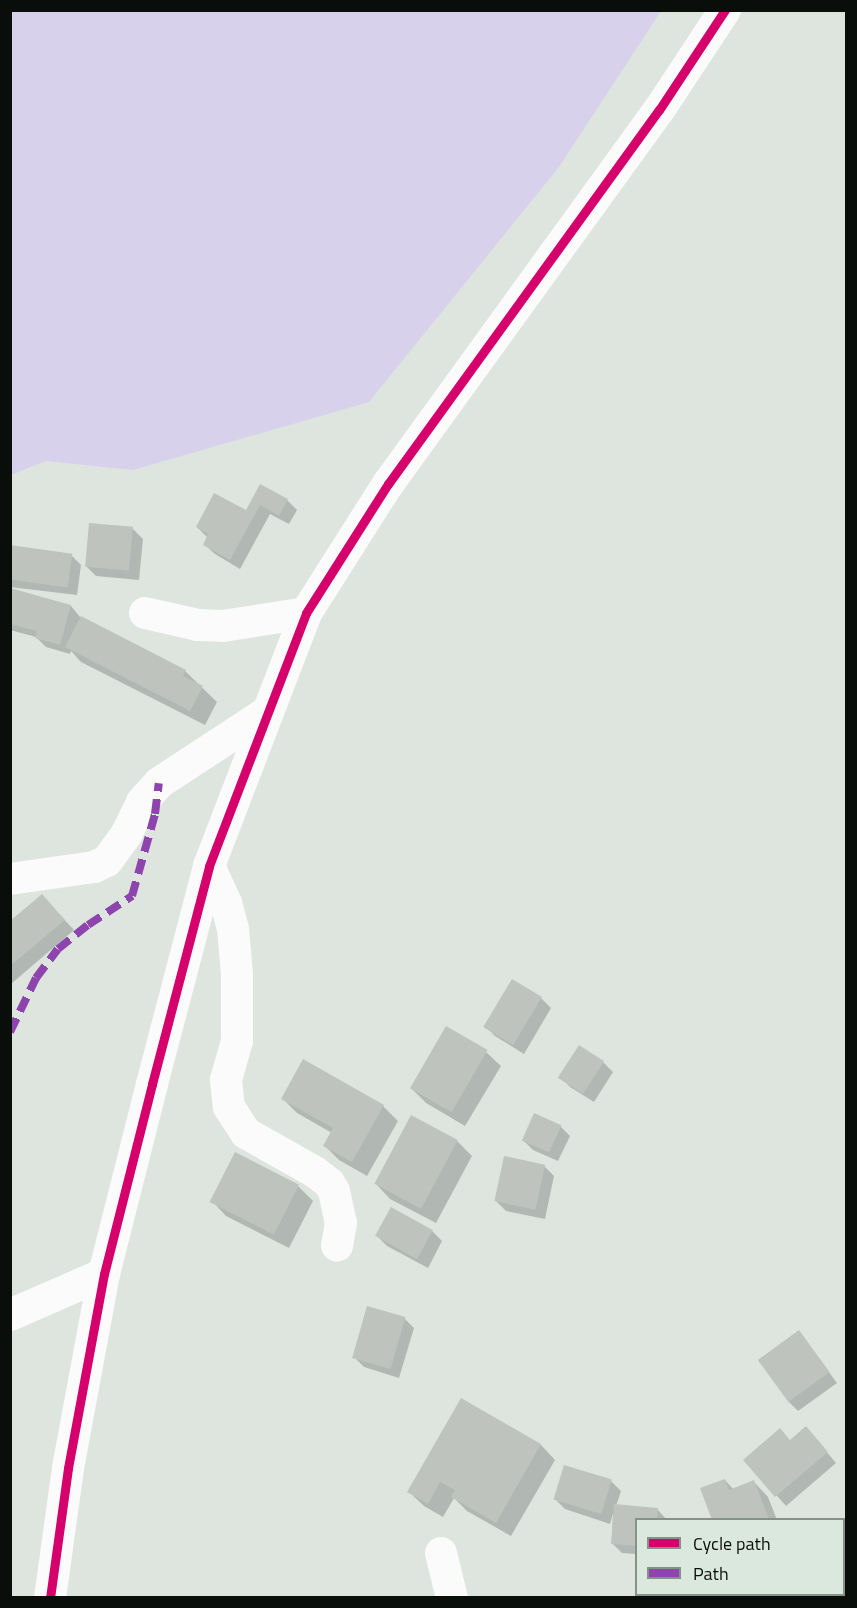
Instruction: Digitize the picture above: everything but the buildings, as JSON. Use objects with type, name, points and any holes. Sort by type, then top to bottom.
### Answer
[{"type":"street","points":[[50,1598],[68,1468],[104,1274],[209,866],[306,613],[388,484],[659,110],[725,10]]},
{"type":"street","points":[[144,613],[198,625],[223,626],[306,613]]},
{"type":"street","points":[[10,879],[94,867],[106,861],[127,833],[142,802],[159,783],[267,712]]},
{"type":"street","points":[[209,866],[231,920],[237,974],[237,1041],[226,1080],[229,1107],[246,1133],[315,1172],[329,1183],[334,1191],[341,1223],[337,1246]]},
{"type":"street","points":[[10,1315],[104,1274]]},
{"type":"street","points":[[441,1553],[452,1598]]},
{"type":"shaded area","points":[[11,10],[661,11],[559,167],[369,402],[133,470],[46,461],[11,475]]},
{"type":"marked path","points":[[10,1032],[36,978],[58,949],[88,925],[132,896],[155,814],[159,783]]},
{"type":"cycle path","points":[[50,1598],[68,1468],[104,1274],[152,1084],[209,866],[306,613],[388,484],[659,110],[725,10]]}]
